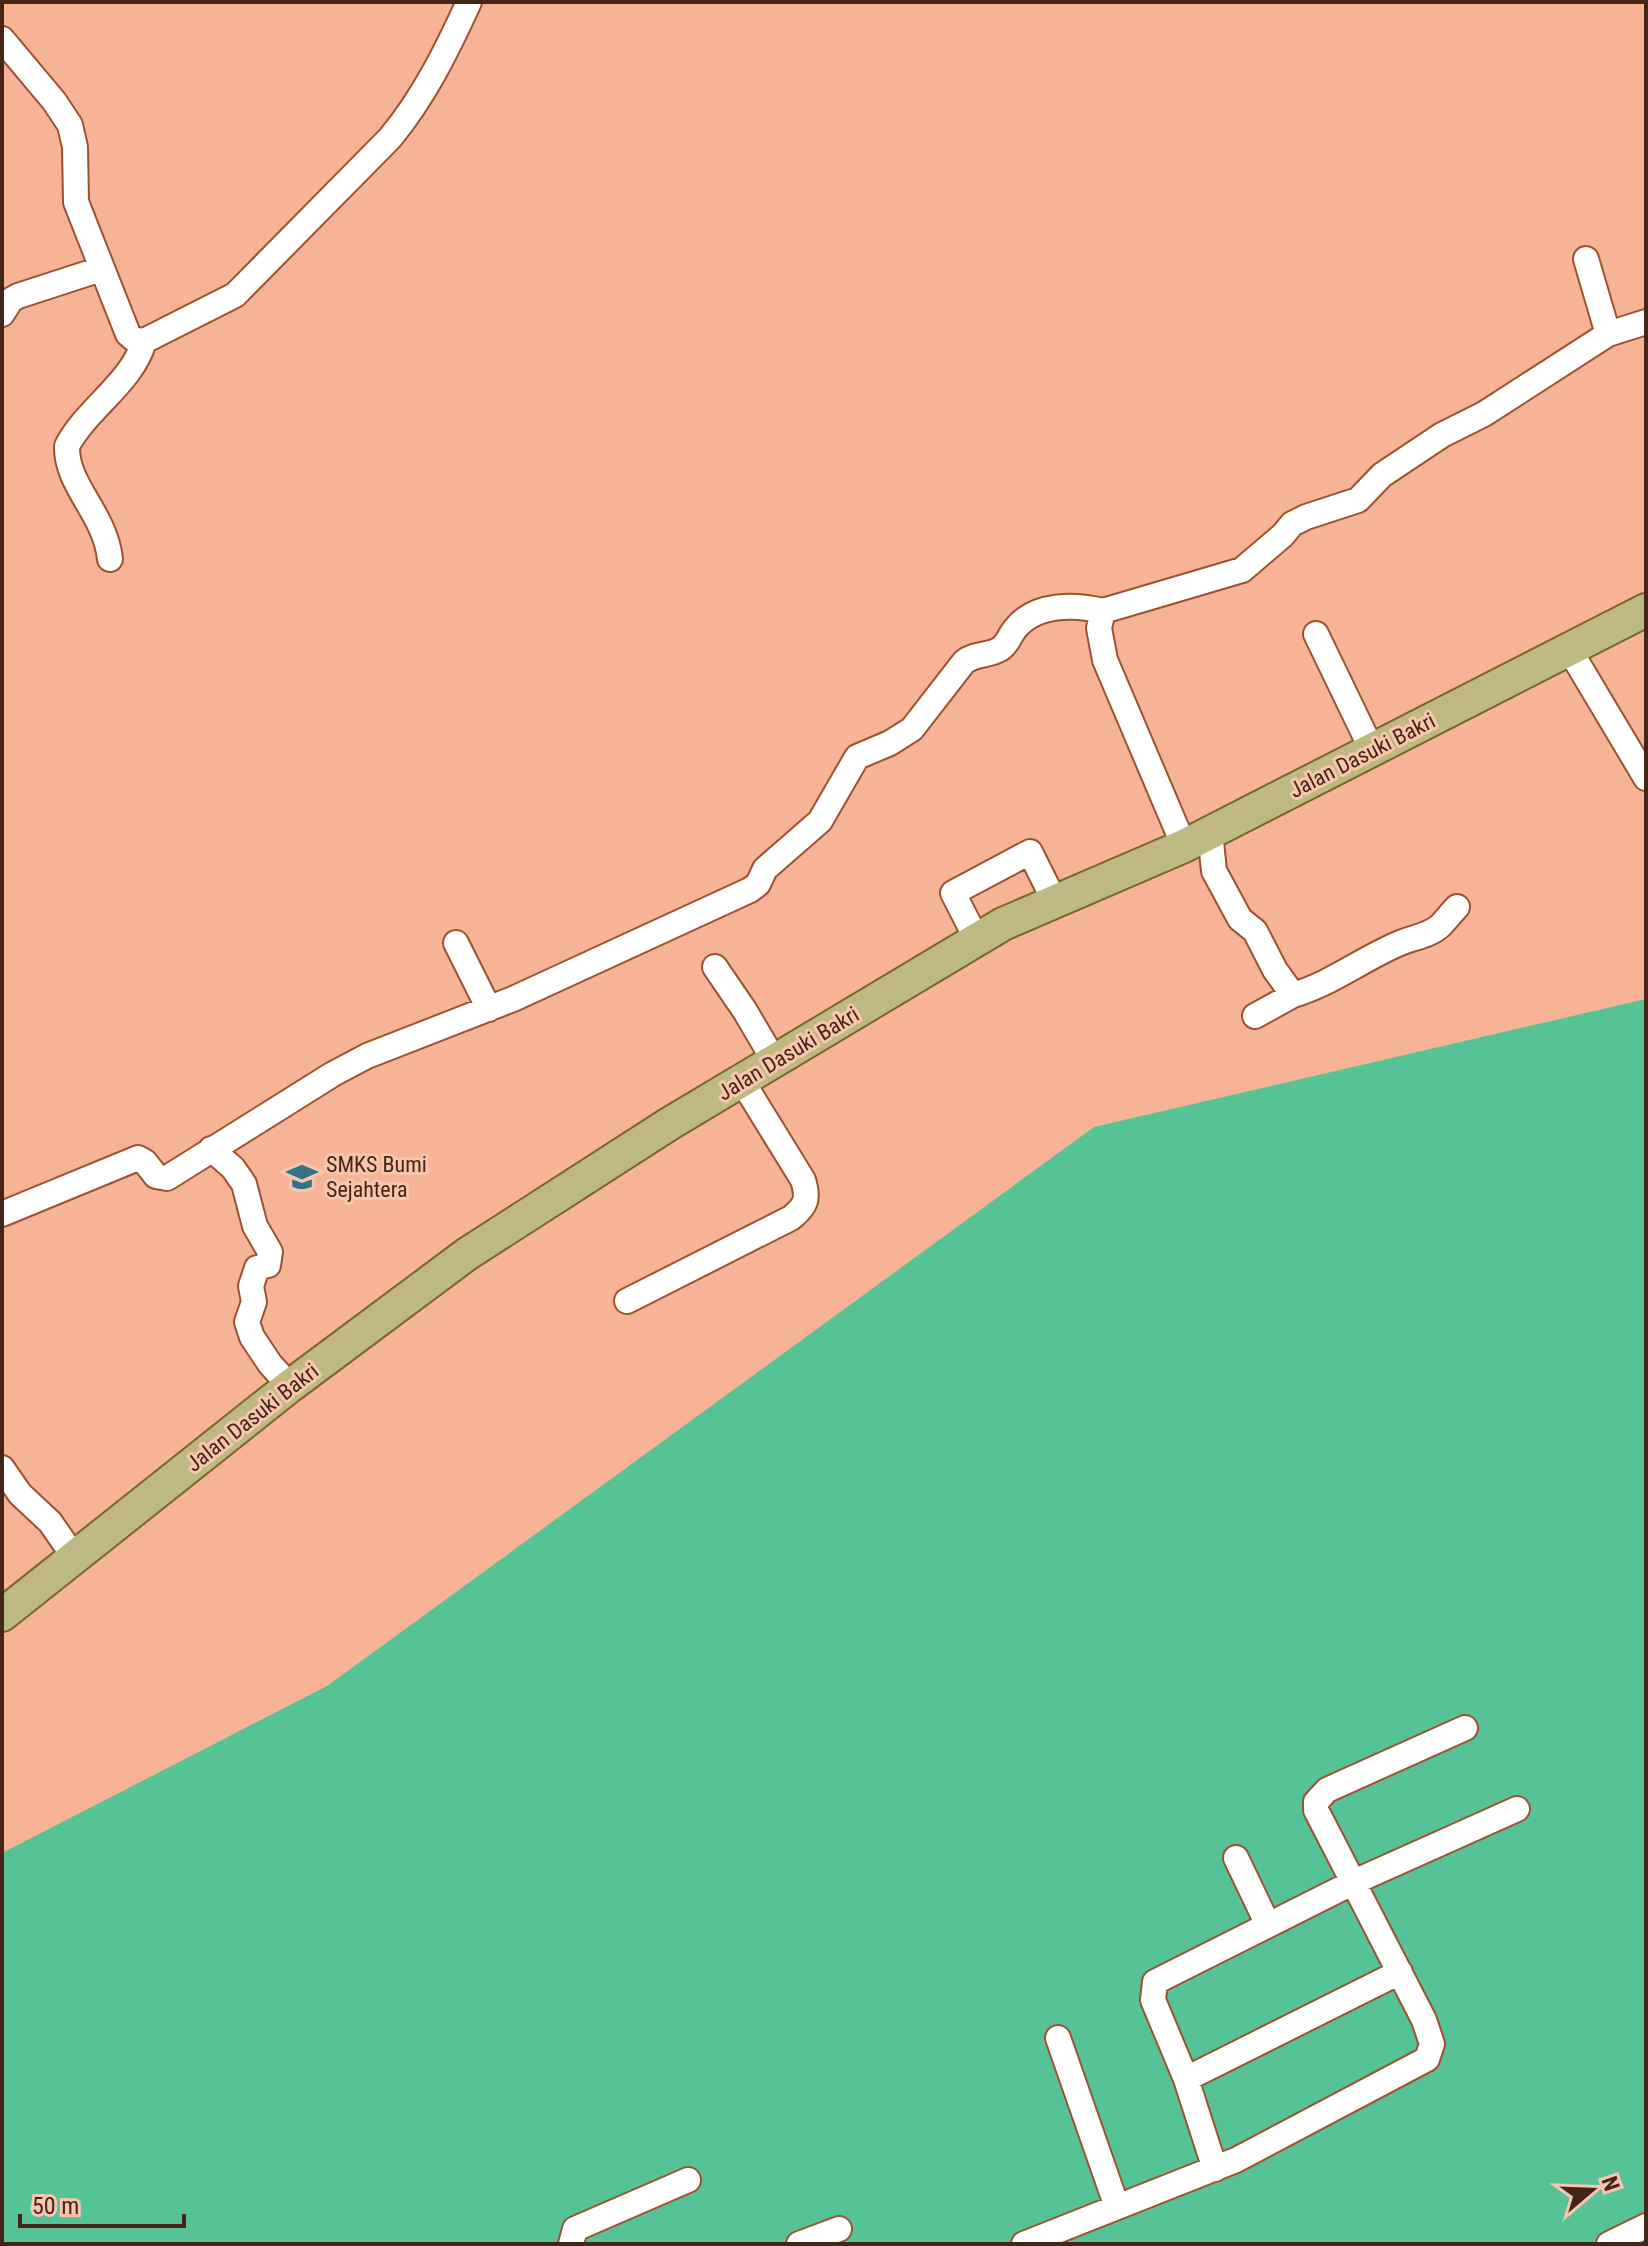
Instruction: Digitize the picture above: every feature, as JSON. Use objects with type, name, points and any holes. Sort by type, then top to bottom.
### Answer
[{"type":"main road","name":"Jalan Dasuki Bakri","points":[[2,1615],[290,1386],[467,1254],[657,1132],[1003,924],[1197,839],[1646,610]]},
{"type":"street","points":[[2,39],[70,125],[75,147],[76,202],[128,334],[135,340],[144,341],[235,295],[390,138],[410,115],[430,82],[469,2]]},
{"type":"street","points":[[1586,259],[1608,334]]},
{"type":"street","points":[[2,314],[11,300],[18,296],[101,269]]},
{"type":"street","points":[[2,1214],[138,1158],[156,1176],[167,1178],[367,1056],[489,1009],[750,890],[758,884],[765,869],[820,821],[857,757],[890,743],[912,729],[969,658],[1003,647],[1016,627],[1035,615],[1060,606],[1082,606],[1103,611],[1242,570],[1273,545],[1292,524],[1358,500],[1382,475],[1442,435],[1484,414],[1608,334],[1646,322]]},
{"type":"street","points":[[110,559],[103,529],[70,472],[67,446],[83,422],[140,358],[144,341]]},
{"type":"street","points":[[1103,611],[1099,628],[1105,660],[1240,919],[1255,931],[1275,970],[1293,995]]},
{"type":"street","points":[[1316,634],[1372,750]]},
{"type":"street","points":[[1569,649],[1646,778]]},
{"type":"street","points":[[977,940],[953,893],[1030,852],[1055,902]]},
{"type":"street","points":[[1255,1016],[1293,995],[1321,986],[1368,958],[1439,927],[1457,907]]},
{"type":"street","points":[[456,943],[489,1009]]},
{"type":"street","points":[[715,967],[775,1062]]},
{"type":"street","points":[[627,1301],[791,1218],[805,1207],[808,1194],[803,1180],[742,1081]]},
{"type":"street","points":[[211,1149],[233,1168],[244,1184],[255,1226],[270,1252],[268,1265],[257,1268],[251,1286],[254,1302],[247,1322],[252,1337],[270,1364],[290,1386]]},
{"type":"street","points":[[2,1468],[20,1494],[50,1522],[75,1558]]},
{"type":"street","points":[[1024,2244],[1215,2169],[1427,2059],[1432,2052],[1430,2033],[1316,1810],[1316,1802],[1327,1790],[1465,1728]]},
{"type":"street","points":[[1215,2169],[1186,2079],[1153,2000],[1155,1982],[1354,1882],[1517,1809]]},
{"type":"street","points":[[1236,1858],[1268,1925]]},
{"type":"street","points":[[1186,2079],[1400,1972]]},
{"type":"street","points":[[1058,2038],[1117,2207]]},
{"type":"street","points":[[571,2244],[575,2229],[688,2180]]},
{"type":"street","points":[[1609,2244],[1646,2226]]},
{"type":"street","points":[[799,2244],[839,2229]]},
{"type":"green space","points":[[1646,999],[1646,2244],[2,2244],[2,1853],[327,1686],[1094,1127]]},
{"type":"place","name":"SMKS Bumi Sejahtera","points":[[302,1177]]}]
